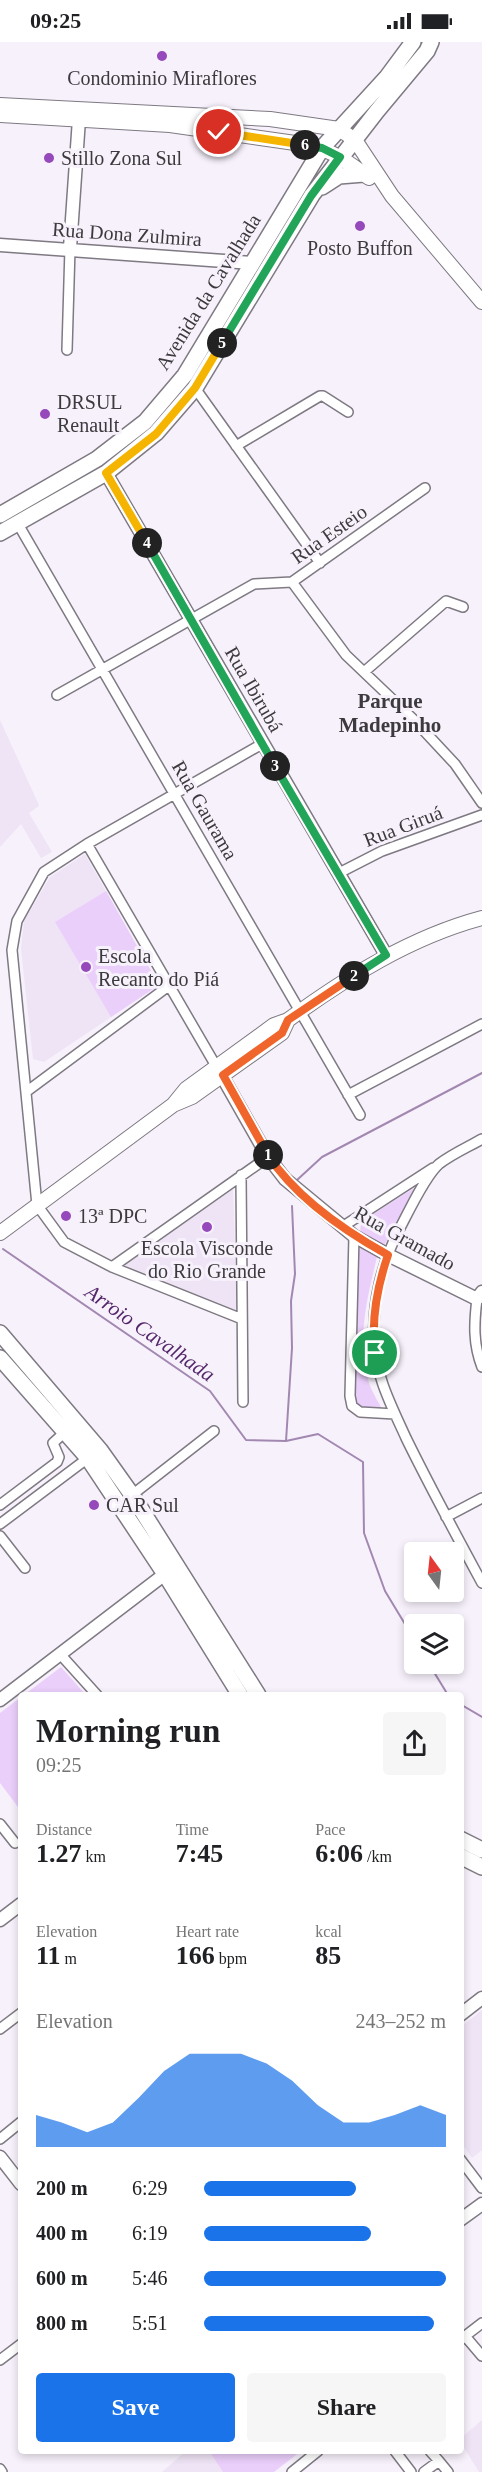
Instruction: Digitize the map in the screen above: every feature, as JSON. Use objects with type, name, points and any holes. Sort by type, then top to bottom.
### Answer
[{"type":"main road","name":"Avenida da Cavalhada","points":[[0,515],[97,459],[145,422],[185,375],[322,148],[387,77],[413,42]]},
{"type":"main road","name":"Avenida da Cavalhada","points":[[0,533],[106,473],[156,434],[195,388],[312,195],[340,157],[427,51],[431,42]]},
{"type":"main road","points":[[0,105],[270,119],[339,129],[355,140],[392,196],[482,302]]},
{"type":"main road","points":[[0,115],[170,125],[322,148],[340,157],[392,196]]},
{"type":"main road","points":[[267,139],[270,119]]},
{"type":"main road","points":[[312,195],[339,176],[364,174]]},
{"type":"main road","points":[[1,1232],[173,1105],[192,1097],[220,1070],[282,1033],[288,1020],[300,1011],[386,955],[466,922],[482,918]]},
{"type":"main road","points":[[0,1333],[100,1450],[132,1495],[256,1692]]},
{"type":"main road","points":[[0,1358],[88,1458],[165,1574],[238,1692]]},
{"type":"main road","points":[[464,1841],[482,1850]]},
{"type":"main road","points":[[464,1858],[482,1867]]},
{"type":"street","points":[[67,350],[70,248],[79,119]]},
{"type":"street","name":"Rua Dona Zulmira","points":[[0,245],[70,248],[252,263]]},
{"type":"street","points":[[195,388],[320,563]]},
{"type":"street","points":[[236,446],[320,396],[348,411]]},
{"type":"street","name":"Rua Ibirubá","points":[[106,473],[386,955]]},
{"type":"street","name":"Rua Esteio","points":[[57,695],[254,584],[292,582],[425,488]]},
{"type":"street","name":"Rua Gaurama","points":[[18,524],[360,1115]]},
{"type":"street","points":[[292,582],[346,655],[413,719],[455,764],[482,803]]},
{"type":"street","points":[[364,672],[446,601],[463,607]]},
{"type":"street","points":[[242,1319],[112,1267],[64,1242],[37,1205],[12,950],[17,921],[44,872],[87,844],[262,744]]},
{"type":"street","name":"Rua Giruá","points":[[339,873],[382,851],[482,815]]},
{"type":"street","name":"Rua Gramado","points":[[87,844],[220,1070],[268,1157],[285,1179],[354,1236],[388,1255],[479,1295]]},
{"type":"street","points":[[26,1092],[170,986]]},
{"type":"street","points":[[348,1095],[482,1024]]},
{"type":"street","points":[[342,1227],[482,1139]]},
{"type":"street","points":[[112,1267],[268,1157]]},
{"type":"street","points":[[438,1165],[415,1198],[381,1273],[375,1307],[374,1340],[377,1365],[386,1395],[446,1517],[482,1583]]},
{"type":"street","points":[[241,1175],[243,1402]]},
{"type":"street","points":[[354,1236],[350,1396],[352,1406],[360,1412],[395,1414]]},
{"type":"street","points":[[479,1295],[473,1325],[476,1352],[482,1366]]},
{"type":"street","points":[[132,1495],[214,1431]]},
{"type":"street","points":[[0,1505],[57,1462],[59,1457],[53,1443],[65,1432]]},
{"type":"street","points":[[0,1524],[88,1458]]},
{"type":"street","points":[[446,1517],[482,1498]]},
{"type":"street","points":[[0,1536],[25,1569]]},
{"type":"street","points":[[0,1700],[165,1574]]},
{"type":"street","points":[[60,1654],[94,1692]]},
{"type":"street","points":[[0,1824],[15,1843]]},
{"type":"street","points":[[0,1920],[18,1906]]},
{"type":"street","points":[[464,2012],[482,1998]]},
{"type":"street","points":[[0,2029],[18,2015]]},
{"type":"street","points":[[0,2139],[18,2124]]},
{"type":"street","points":[[0,2157],[18,2180]]},
{"type":"street","points":[[464,2164],[482,2187]]},
{"type":"street","points":[[464,2217],[482,2204]]},
{"type":"street","points":[[464,2337],[482,2323]]},
{"type":"street","points":[[464,2339],[482,2356]]},
{"type":"street","points":[[0,2360],[18,2346]]},
{"type":"street","points":[[292,2472],[314,2454]]},
{"type":"street","points":[[397,2454],[411,2472]]},
{"type":"street","points":[[433,2454],[448,2472]]},
{"type":"street","points":[[424,2472],[439,2461]]},
{"type":"shaded area","points":[[0,720],[39,806],[29,813],[52,852],[41,858],[21,824],[0,847]]},
{"type":"shaded area","name":"Escola Recanto do Piá","points":[[85,854],[159,985],[44,1062],[33,1059],[21,949],[24,921],[50,877]]},
{"type":"shaded area","points":[[106,891],[159,985],[111,1017],[55,922]]},
{"type":"shaded area","points":[[414,1188],[384,1246],[360,1232],[361,1222]]},
{"type":"shaded area","name":"Escola Visconde do Rio Grande","points":[[233,1189],[237,1311],[124,1265]]},
{"type":"shaded area","points":[[358,1246],[377,1257],[364,1320],[363,1352],[369,1383],[382,1409],[364,1410],[356,1405],[354,1396]]},
{"type":"shaded area","points":[[61,1667],[83,1692],[28,1692]]},
{"type":"shaded area","points":[[18,1699],[18,1807],[0,1783],[0,1713]]},
{"type":"shaded area","points":[[482,2010],[482,2150],[472,2158],[464,2146],[464,2025]]},
{"type":"shaded area","points":[[482,2420],[482,2472],[479,2472],[464,2448],[464,2435]]},
{"type":"shaded area","points":[[183,2454],[211,2454],[223,2472],[162,2472]]},
{"type":"shaded area","points":[[211,2454],[297,2454],[274,2472],[223,2472]]},
{"type":"waterway","points":[[297,1180],[322,1157],[482,1073]]},
{"type":"waterway","points":[[286,1441],[292,1348],[291,1301],[295,1274],[292,1206]]},
{"type":"waterway","name":"Arroio Cavalhada","points":[[3,1249],[210,1391],[246,1440],[286,1441],[318,1434],[363,1462],[364,1533],[385,1591],[404,1622]]},
{"type":"waterway","name":"Arroio Cavalhada","points":[[435,1674],[446,1692]]},
{"type":"waterway","name":"Arroio Cavalhada","points":[[464,1706],[482,1717]]},
{"type":"place","name":"Condominio Miraflores","points":[[162,56]]},
{"type":"place","name":"Stillo Zona Sul","points":[[49,158]]},
{"type":"place","name":"Posto Buffon","points":[[360,226]]},
{"type":"place","name":"DRSUL Renault","points":[[45,414]]},
{"type":"place","name":"Escola Recanto do Piá","points":[[86,967]]},
{"type":"place","name":"13ª DPC","points":[[66,1216]]},
{"type":"place","name":"Escola Visconde do Rio Grande","points":[[207,1227]]},
{"type":"place","name":"CAR Sul","points":[[94,1505]]},
{"type":"district","name":"Parque Madepinho","points":[[390,713]]},
{"type":"route","points":[[219,132],[322,148],[340,157],[311,196],[195,388],[156,434],[106,473],[386,955],[300,1011],[288,1020],[282,1033],[223,1075],[268,1157],[285,1179],[354,1236],[388,1255],[381,1273],[375,1310],[375,1353]]}]
